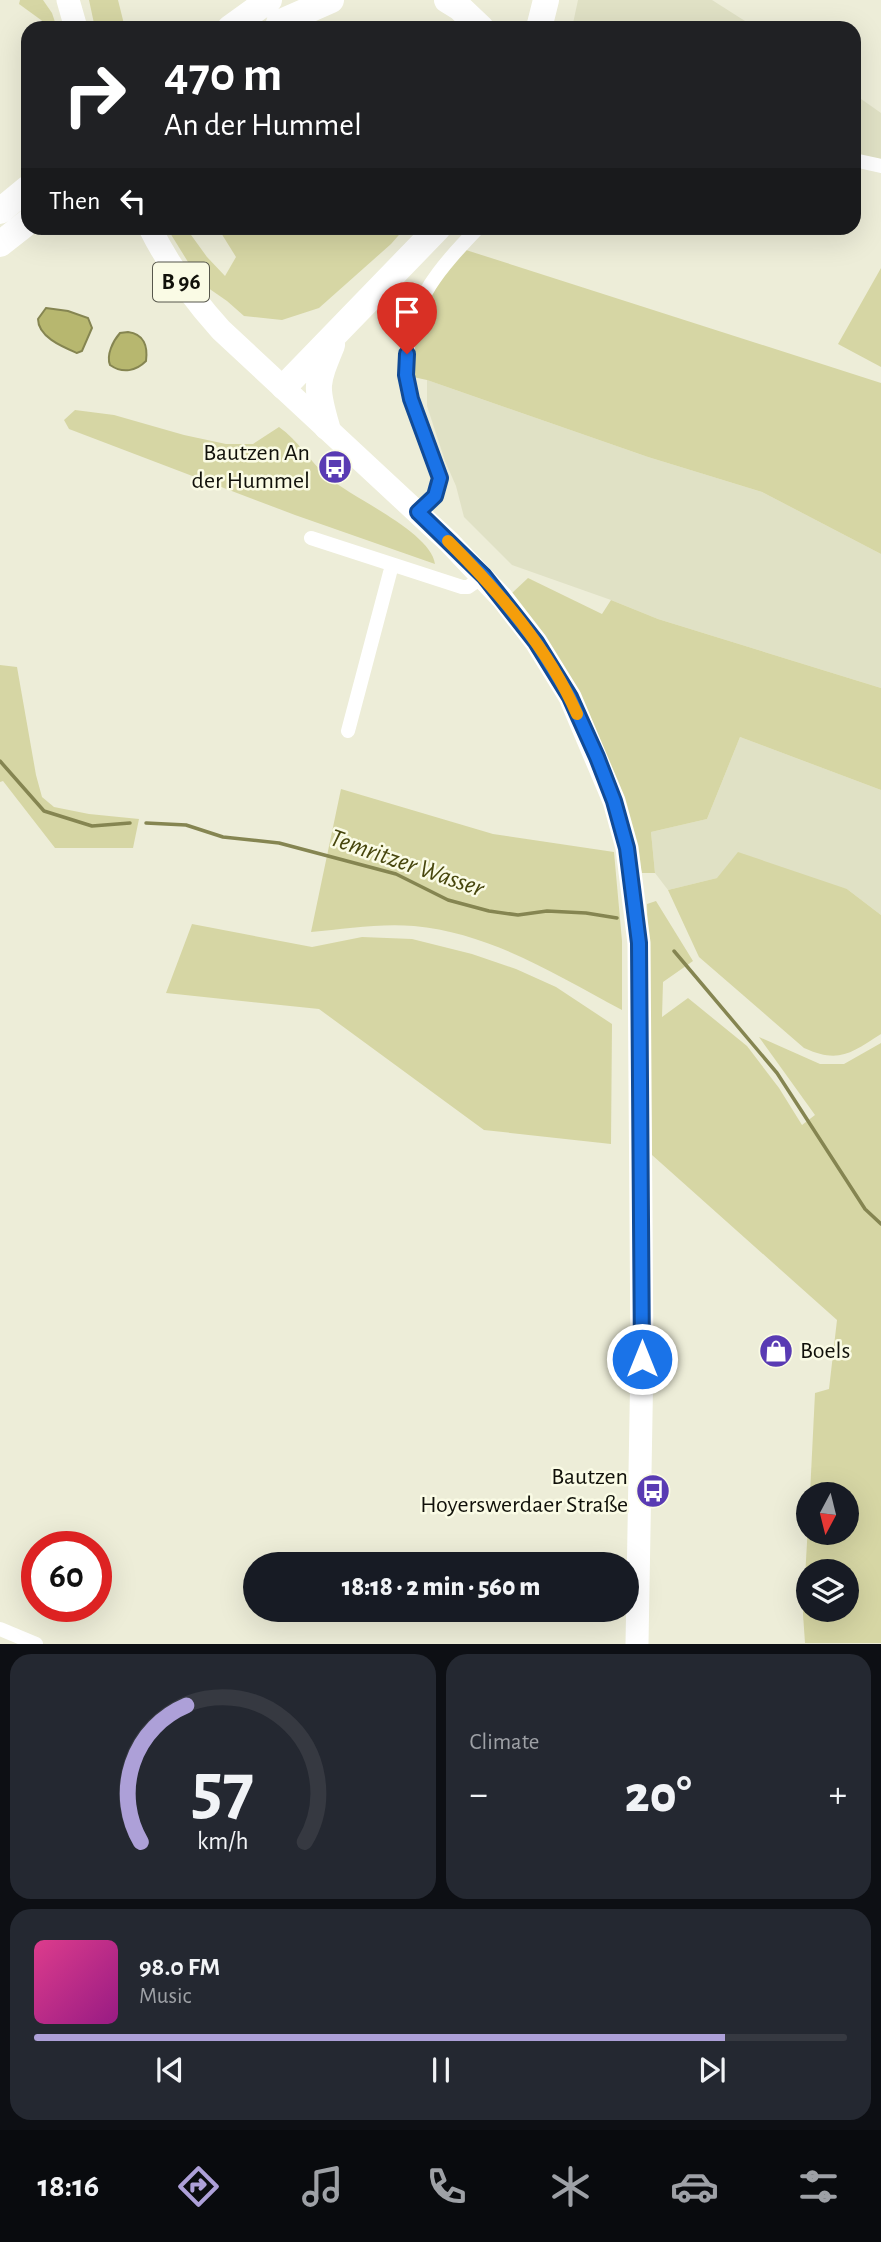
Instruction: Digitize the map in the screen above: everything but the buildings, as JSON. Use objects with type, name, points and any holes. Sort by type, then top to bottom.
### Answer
[{"type":"highway","points":[[273,17],[312,0]]},
{"type":"highway","points":[[273,17],[331,0]]},
{"type":"highway","points":[[447,0],[474,21]]},
{"type":"highway","points":[[541,21],[546,0]]},
{"type":"highway","points":[[0,211],[21,194]]},
{"type":"highway","points":[[0,244],[21,228]]},
{"type":"highway","points":[[284,387],[431,235]]},
{"type":"highway","points":[[327,427],[320,402],[319,377],[338,332]]},
{"type":"main road","points":[[68,0],[74,21]]},
{"type":"main road","name":"B 96","points":[[154,235],[189,294],[221,330],[484,576],[536,642],[570,697],[607,783],[627,848],[639,943],[642,1371],[637,1643]]},
{"type":"street","points":[[861,162],[881,166]]},
{"type":"street","points":[[418,512],[435,496],[440,478],[411,399],[406,375],[411,334],[419,306],[432,279],[472,235]]},
{"type":"street","points":[[311,538],[462,587],[468,587],[484,576]]},
{"type":"street","points":[[348,731],[392,565]]},
{"type":"street","points":[[0,1629],[36,1643]]},
{"type":"shaded area","points":[[578,0],[712,0],[745,21],[574,21]]},
{"type":"shaded area","points":[[861,99],[881,113],[881,160],[861,156]]},
{"type":"shaded area","points":[[46,308],[68,311],[88,318],[92,328],[82,351],[77,353],[65,348],[42,331],[38,319]]},
{"type":"shaded area","points":[[120,333],[138,335],[144,342],[146,361],[134,369],[115,368],[110,365],[111,348]]},
{"type":"shaded area","points":[[427,380],[648,457],[762,492],[881,554],[881,688],[658,619],[512,565],[464,517],[456,486],[427,406]]},
{"type":"shaded area","points":[[740,737],[881,790],[881,915],[847,889],[717,878],[668,890],[655,873],[651,832],[707,819]]},
{"type":"green space","points":[[20,0],[43,0],[55,21],[42,21],[19,4]]},
{"type":"green space","points":[[89,0],[118,0],[123,21],[94,21]]},
{"type":"green space","points":[[171,235],[191,235],[225,276],[236,257],[222,235],[399,235],[319,308],[282,320],[244,316],[201,283]]},
{"type":"green space","points":[[466,250],[881,383],[881,554],[762,492],[648,457],[413,377],[417,330],[428,296],[440,276]]},
{"type":"green space","points":[[881,268],[881,367],[838,344]]},
{"type":"green space","points":[[75,410],[114,415],[226,444],[253,444],[279,427],[328,477],[389,516],[420,540],[430,552],[435,564],[295,515],[69,429],[64,420]]},
{"type":"green space","points":[[528,578],[602,614],[611,600],[658,619],[881,688],[881,790],[740,737],[707,819],[651,832],[655,873],[642,873],[619,792],[511,594]]},
{"type":"green space","points":[[0,665],[17,667],[42,797],[54,807],[139,819],[133,848],[55,848],[3,781],[0,782]]},
{"type":"green space","points":[[341,789],[493,834],[614,852],[622,941],[622,1010],[547,970],[470,937],[442,930],[388,925],[311,932]]},
{"type":"green space","points":[[738,852],[847,889],[881,915],[881,1034],[853,1051],[836,1056],[804,1048],[699,957],[668,890],[717,878]]},
{"type":"green space","points":[[656,901],[693,961],[663,982],[662,1017],[688,998],[747,1046],[779,1088],[802,1125],[815,1115],[759,1037],[820,1064],[844,1064],[881,1043],[881,1643],[805,1643],[804,1622],[859,1622],[859,1559],[806,1559],[807,1545],[859,1545],[859,1482],[811,1482],[815,1393],[829,1389],[837,1320],[652,1155],[647,904]]},
{"type":"green space","points":[[192,924],[312,947],[362,937],[412,939],[472,954],[516,969],[556,987],[612,1024],[611,1144],[484,1130],[319,1009],[166,993]]},
{"type":"waterway","name":"Temritzer Wasser","points":[[0,761],[44,811],[92,826],[130,823]]},
{"type":"waterway","name":"Temritzer Wasser","points":[[146,823],[186,825],[223,837],[279,843],[396,874],[448,900],[489,911],[518,915],[547,911],[586,913],[617,918]]},
{"type":"waterway","name":"Temritzer Wasser","points":[[674,951],[777,1073],[865,1209],[881,1224]]},
{"type":"slow traffic","points":[[448,541],[484,576],[536,642],[570,697],[577,714]]},
{"type":"place","name":"Bautzen An der Hummel","points":[[335,467]]},
{"type":"place","name":"Boels","points":[[776,1351]]},
{"type":"place","name":"Bautzen Hoyerswerdaer Straße","points":[[653,1491]]},
{"type":"route","points":[[407,354],[406,375],[411,399],[440,478],[435,496],[418,512],[484,576],[536,642],[570,697],[597,757],[614,801],[627,848],[639,943],[642,1359]]}]
